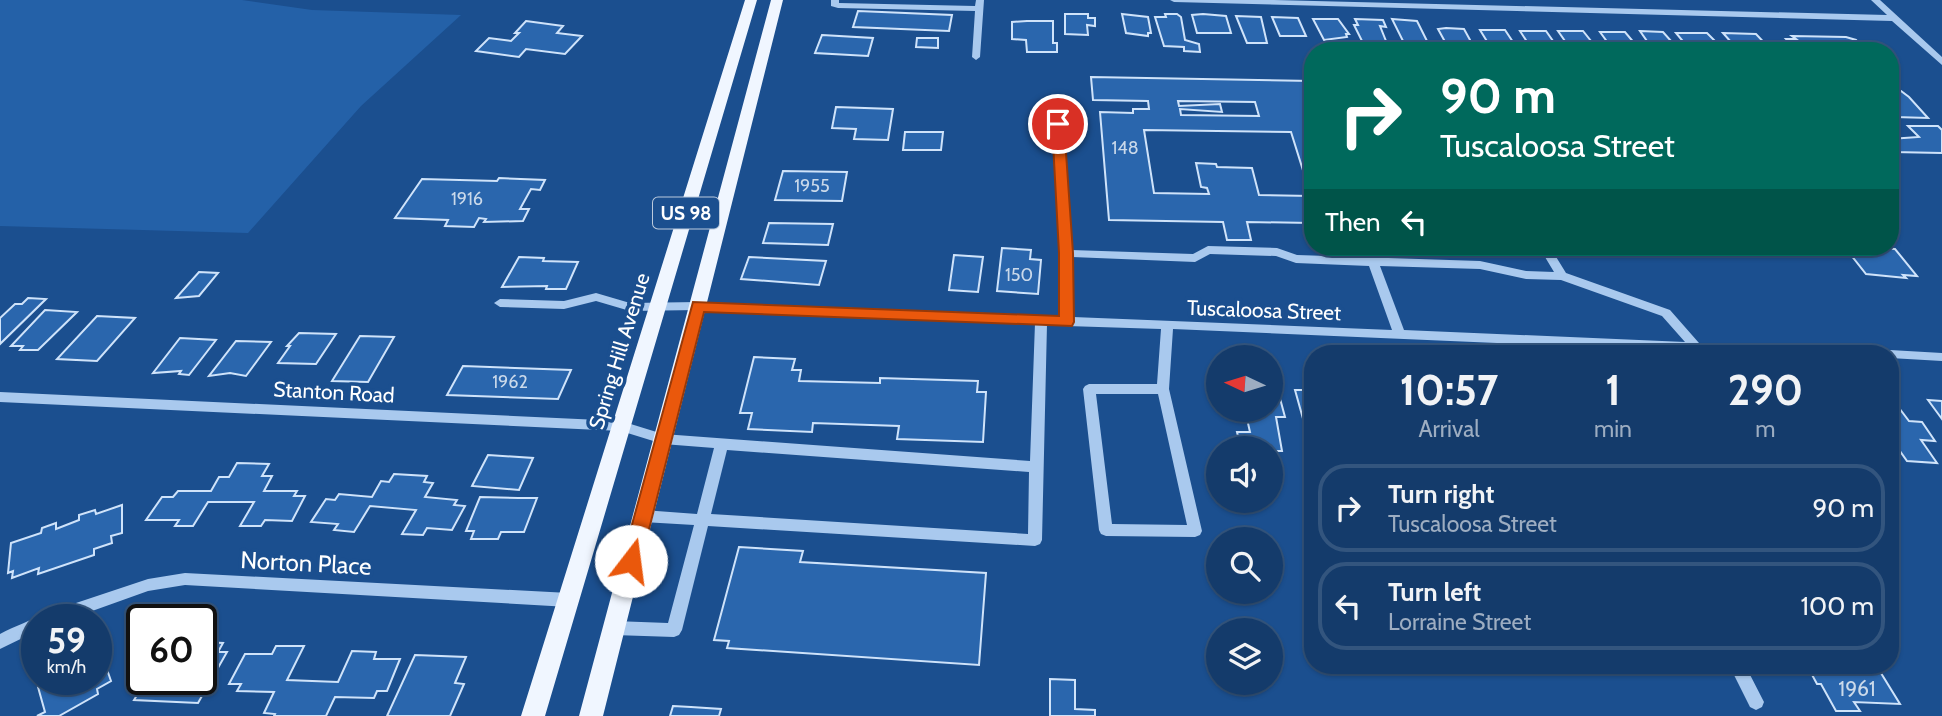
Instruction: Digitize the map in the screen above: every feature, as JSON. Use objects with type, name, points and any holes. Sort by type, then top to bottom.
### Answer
[{"type":"main road","name":"Spring Hill Avenue","points":[[533,716],[751,0]]},
{"type":"main road","name":"US 98","points":[[591,716],[777,0]]},
{"type":"street","points":[[835,0],[838,5],[979,5],[976,57]]},
{"type":"street","points":[[1174,0],[1895,18]]},
{"type":"street","points":[[1875,0],[1942,62]]},
{"type":"street","points":[[1056,98],[1066,253],[1066,322]]},
{"type":"street","points":[[1066,253],[1195,258],[1208,250],[1263,251],[1277,252],[1296,259],[1480,265],[1526,275],[1562,276],[1666,313],[1694,345]]},
{"type":"street","points":[[1550,256],[1562,276]]},
{"type":"street","points":[[1373,262],[1399,334]]},
{"type":"street","name":"Tuscaloosa Street","points":[[500,303],[564,305],[596,297],[631,307],[698,306],[1399,334],[1535,345]]},
{"type":"street","points":[[643,516],[1035,540],[1041,321]]},
{"type":"street","points":[[1163,388],[1088,389],[1106,530],[1195,531],[1163,388],[1167,326]]},
{"type":"street","points":[[1899,355],[1942,357]]},
{"type":"street","name":"Stanton Road","points":[[0,397],[621,426],[663,439],[1036,467]]},
{"type":"street","points":[[614,628],[674,630],[722,444]]},
{"type":"street","name":"Norton Place","points":[[93,604],[148,585],[184,579],[569,600]]},
{"type":"street","points":[[0,642],[21,631]]},
{"type":"street","points":[[1742,674],[1756,702]]},
{"type":"shaded area","points":[[0,0],[242,0],[312,10],[461,15],[361,106],[248,233],[0,226]]},
{"type":"building","points":[[858,11],[952,15],[949,31],[853,27]]},
{"type":"building","points":[[1065,14],[1088,14],[1088,18],[1095,18],[1095,26],[1087,25],[1088,35],[1065,34]]},
{"type":"building","points":[[1122,14],[1148,17],[1151,33],[1148,33],[1148,36],[1126,33]]},
{"type":"building","points":[[1165,14],[1177,14],[1181,17],[1185,40],[1199,44],[1200,52],[1184,51],[1184,47],[1164,46],[1155,17],[1166,17]]},
{"type":"building","points":[[1192,15],[1226,16],[1231,33],[1197,33]]},
{"type":"building","points":[[1236,16],[1261,17],[1267,43],[1247,43]]},
{"type":"building","points":[[1272,17],[1298,18],[1306,36],[1280,36]]},
{"type":"building","points":[[1313,19],[1338,19],[1349,34],[1346,34],[1347,37],[1324,40]]},
{"type":"building","points":[[1355,19],[1383,20],[1386,27],[1380,26],[1386,41],[1362,41],[1354,25],[1358,25]]},
{"type":"building","points":[[1392,19],[1417,21],[1428,42],[1404,42]]},
{"type":"building","points":[[526,21],[563,26],[557,33],[582,36],[565,54],[526,49],[519,57],[476,51],[489,38],[511,41]]},
{"type":"building","points":[[1053,21],[1053,43],[1057,43],[1057,52],[1027,52],[1026,40],[1012,39],[1012,22]]},
{"type":"building","points":[[1438,29],[1464,29],[1471,42],[1445,42]]},
{"type":"building","points":[[1480,30],[1505,30],[1513,42],[1487,42]]},
{"type":"building","points":[[1520,31],[1546,31],[1554,42],[1527,42]]},
{"type":"building","points":[[1558,31],[1583,31],[1592,42],[1566,42]]},
{"type":"building","points":[[1640,31],[1663,32],[1672,42],[1648,42]]},
{"type":"building","points":[[1600,32],[1625,32],[1633,42],[1607,42]]},
{"type":"building","points":[[1676,33],[1707,33],[1716,42],[1684,42]]},
{"type":"building","points":[[1723,33],[1756,34],[1764,42],[1731,42]]},
{"type":"building","points":[[822,35],[873,38],[868,56],[815,53]]},
{"type":"building","points":[[1792,36],[1846,37],[1858,42],[1789,42],[1786,39],[1796,39]]},
{"type":"building","points":[[917,38],[938,38],[938,48],[916,47]]},
{"type":"building","points":[[1091,77],[1304,81],[1304,174],[1291,132],[1144,130],[1154,193],[1209,194],[1207,188],[1201,187],[1196,163],[1216,164],[1217,167],[1252,168],[1259,195],[1304,196],[1304,223],[1247,222],[1251,240],[1227,240],[1223,222],[1109,220],[1100,112],[1133,113],[1133,109],[1149,109],[1148,101],[1093,100]],"holes":[[[1178,101],[1255,102],[1259,116],[1181,115],[1180,109],[1222,112],[1220,104],[1179,106]]]},
{"type":"building","points":[[1899,91],[1909,97],[1928,118],[1899,117]]},
{"type":"building","points":[[836,107],[893,109],[888,140],[854,139],[856,129],[832,128]]},
{"type":"building","points":[[1908,126],[1938,126],[1942,130],[1942,153],[1899,152],[1899,138],[1919,137]]},
{"type":"building","points":[[905,132],[943,132],[941,150],[903,150]]},
{"type":"building","points":[[783,171],[847,172],[842,201],[775,200]]},
{"type":"building","points":[[499,178],[545,180],[540,190],[531,189],[520,209],[529,209],[523,221],[484,222],[486,219],[479,218],[474,227],[445,226],[448,220],[395,218],[422,179],[497,181]]},
{"type":"building","points":[[769,223],[833,224],[828,245],[763,243]]},
{"type":"building","points":[[1002,248],[1031,250],[1030,259],[1041,260],[1038,294],[997,291]]},
{"type":"building","points":[[1899,254],[1917,276],[1903,275],[1906,278],[1866,274],[1852,256]]},
{"type":"building","points":[[954,255],[983,257],[978,292],[949,290]]},
{"type":"building","points":[[519,257],[578,262],[566,289],[546,289],[547,286],[502,287]]},
{"type":"building","points":[[749,257],[826,261],[819,285],[741,279]]},
{"type":"building","points":[[199,272],[218,273],[199,296],[176,298]]},
{"type":"building","points":[[28,298],[46,299],[0,344],[0,318],[15,304],[22,304]]},
{"type":"building","points":[[45,310],[77,312],[38,350],[20,350],[23,346],[11,346]]},
{"type":"building","points":[[97,316],[135,318],[97,361],[57,359]]},
{"type":"building","points":[[299,333],[336,334],[316,364],[278,363],[290,346],[287,346]]},
{"type":"building","points":[[360,336],[394,337],[368,382],[332,381]]},
{"type":"building","points":[[180,338],[216,340],[189,375],[179,374],[181,371],[153,373]]},
{"type":"building","points":[[236,341],[271,342],[246,376],[230,373],[209,376]]},
{"type":"building","points":[[754,357],[795,359],[792,370],[801,370],[799,381],[880,383],[880,378],[978,381],[977,392],[986,392],[983,442],[897,439],[899,426],[813,423],[812,432],[748,429],[752,413],[740,413]]},
{"type":"building","points":[[463,366],[571,370],[558,399],[447,395]]},
{"type":"building","points":[[1295,390],[1304,390],[1304,422]]},
{"type":"building","points":[[1928,400],[1942,401],[1942,419],[1939,415]]},
{"type":"building","points":[[1899,408],[1909,421],[1922,422],[1935,441],[1921,440],[1937,463],[1907,461],[1899,450]]},
{"type":"building","points":[[1248,422],[1277,422],[1279,436],[1238,436],[1237,432],[1250,432]]},
{"type":"building","points":[[488,455],[533,458],[519,490],[472,486]]},
{"type":"building","points":[[237,463],[269,464],[262,476],[272,476],[264,491],[297,491],[294,496],[305,496],[292,521],[265,520],[261,526],[240,526],[254,502],[208,502],[193,526],[175,526],[179,520],[146,520],[162,497],[173,497],[178,491],[211,491],[219,477],[229,477]]},
{"type":"building","points":[[394,474],[427,476],[424,482],[433,483],[425,497],[457,500],[454,505],[465,506],[452,530],[427,528],[423,535],[402,534],[416,510],[370,506],[354,532],[334,530],[338,524],[311,522],[326,499],[335,500],[339,494],[372,497],[381,481],[389,482]]},
{"type":"building","points":[[480,497],[537,498],[524,532],[501,532],[498,539],[471,539],[474,531],[466,531]]},
{"type":"building","points":[[122,505],[122,533],[111,536],[112,543],[94,549],[94,555],[38,574],[39,568],[12,578],[13,571],[8,573],[11,543],[41,533],[42,528],[56,523],[56,529],[79,520],[79,515],[95,510],[96,514]]},
{"type":"building","points":[[739,547],[803,551],[800,562],[986,573],[979,665],[727,648],[729,641],[714,640]]},
{"type":"building","points":[[217,643],[223,643],[218,652],[227,652],[217,670]]},
{"type":"building","points":[[276,646],[304,646],[287,680],[338,682],[352,651],[376,652],[374,659],[400,659],[387,691],[377,691],[374,698],[335,697],[326,716],[274,716],[275,714],[264,713],[274,692],[237,691],[241,684],[229,684],[245,654],[272,654]]},
{"type":"building","points":[[415,655],[466,657],[455,683],[464,684],[450,716],[387,716]]},
{"type":"building","points":[[1812,674],[1882,674],[1900,704],[1854,702],[1860,711],[1836,711],[1821,684],[1817,684]]},
{"type":"building","points":[[1050,679],[1075,680],[1075,709],[1095,710],[1095,716],[1050,716]]},
{"type":"building","points":[[40,695],[96,695],[59,716],[37,716],[45,712]]},
{"type":"building","points":[[137,695],[203,695],[198,703],[134,700]]},
{"type":"building","points":[[673,706],[721,709],[719,716],[670,716]]},
{"type":"route","points":[[631,561],[698,306],[1066,322],[1066,253],[1058,124]]}]
